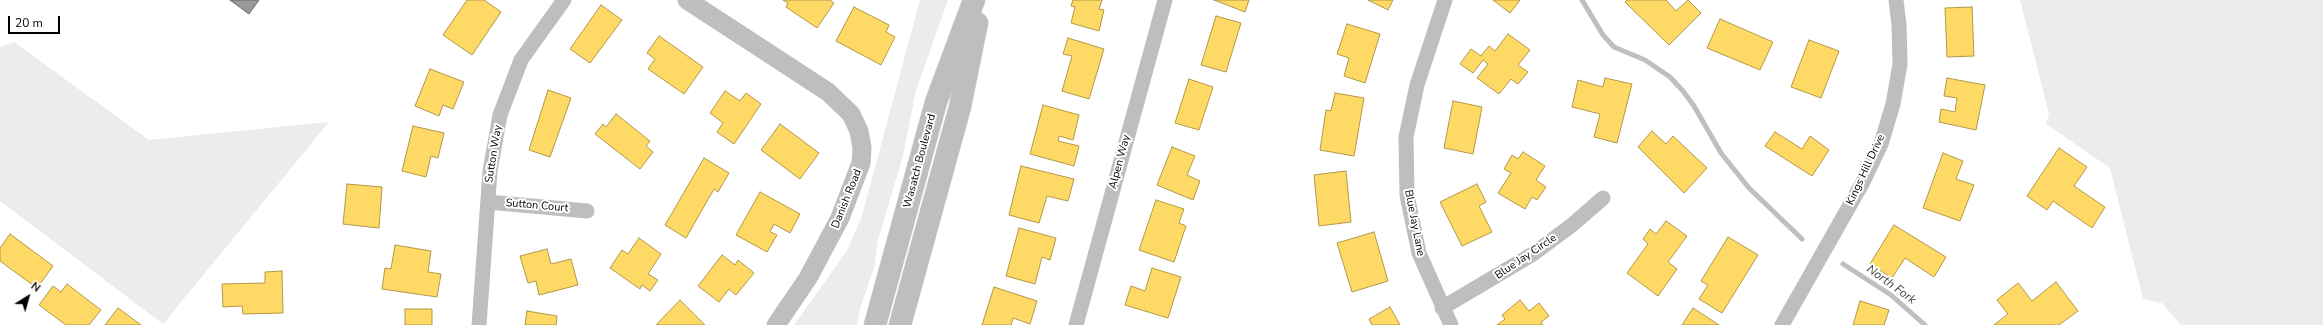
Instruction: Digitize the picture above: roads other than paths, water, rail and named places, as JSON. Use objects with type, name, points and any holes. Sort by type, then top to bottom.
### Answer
[{"type":"main road","name":"Wasatch Boulevard","points":[[875,325],[936,102],[974,0]]},
{"type":"main road","points":[[900,324],[960,107],[982,0]]},
{"type":"street","name":"Sutton Way","points":[[479,325],[488,202],[495,135],[509,88],[532,43],[564,0]]},
{"type":"street","name":"Danish Road","points":[[687,0],[828,92],[851,114],[859,131],[862,148],[861,163],[840,218],[812,272],[776,325]]},
{"type":"street","name":"Alpen Way","points":[[1076,325],[1164,0]]},
{"type":"street","name":"Blue Jay Lane","points":[[1445,0],[1417,85],[1406,137],[1407,195],[1419,253],[1442,308],[1451,325]]},
{"type":"street","name":"Kings Hill Drive","points":[[1782,325],[1863,182],[1881,144],[1893,104],[1900,64],[1899,24],[1896,0]]},
{"type":"street","name":"Blue Jay Circle","points":[[1442,308],[1533,254],[1572,225],[1603,198]]},
{"type":"street","name":"Sutton Court","points":[[488,202],[587,211]]},
{"type":"waterway","points":[[1582,0],[1603,35],[1614,47],[1645,60],[1670,77],[1683,91],[1694,106],[1721,153],[1749,188],[1802,239]]},
{"type":"waterway","name":"North Fork","points":[[1843,264],[1891,295],[1925,325]]}]
